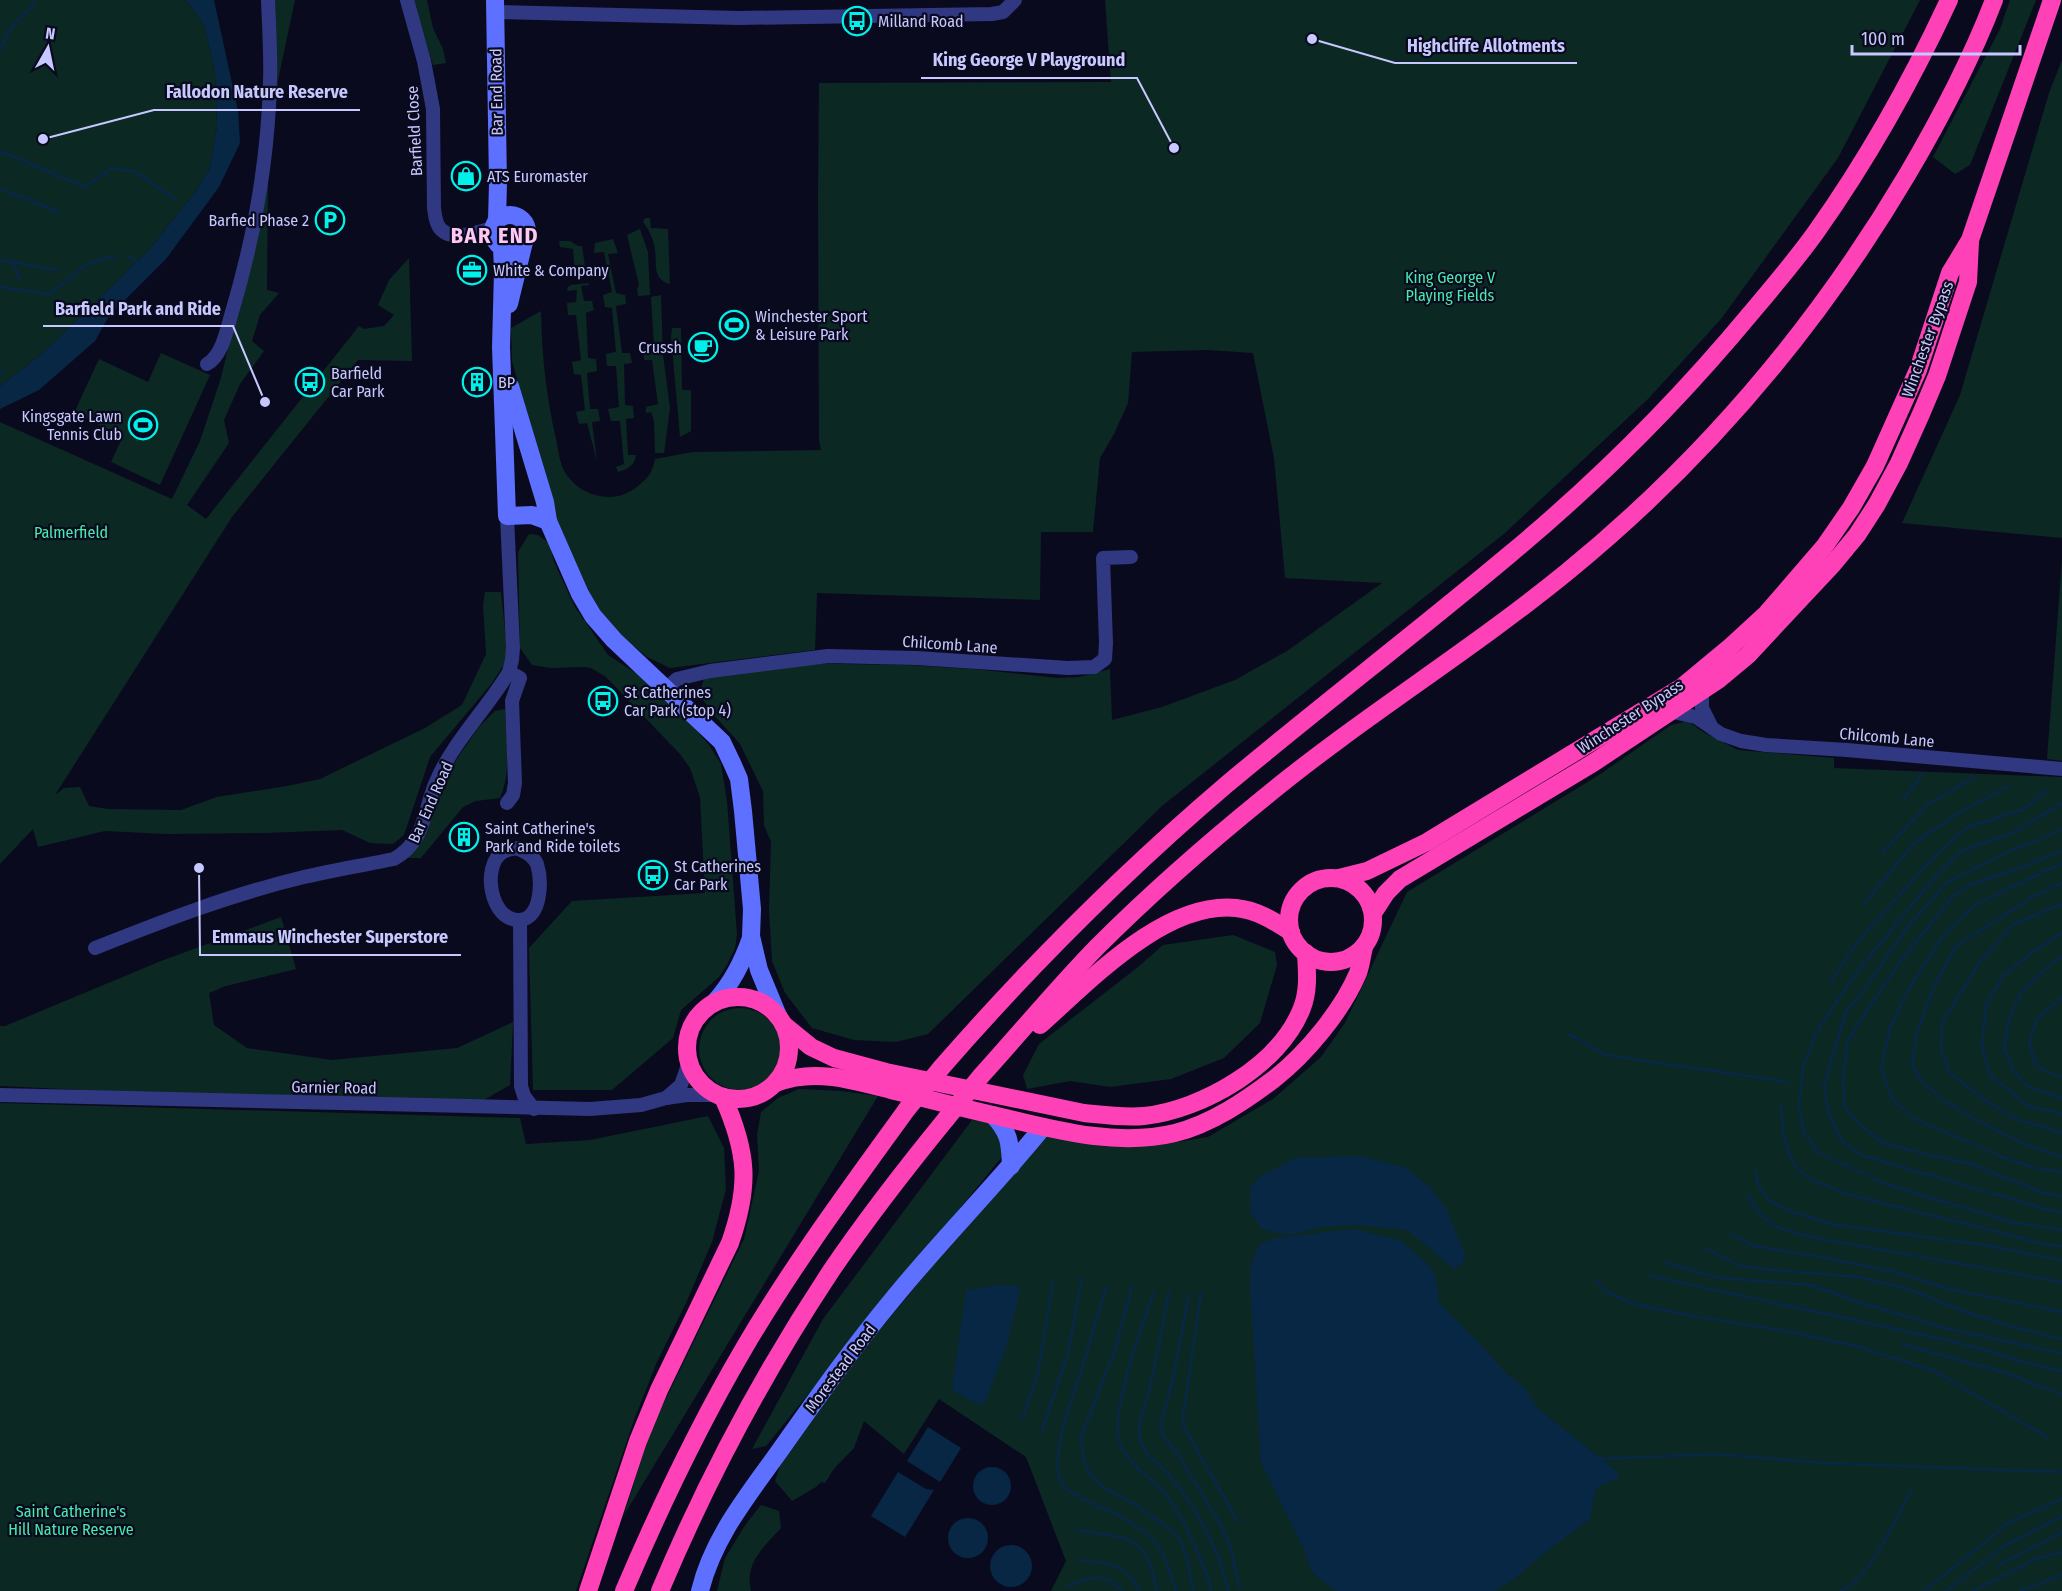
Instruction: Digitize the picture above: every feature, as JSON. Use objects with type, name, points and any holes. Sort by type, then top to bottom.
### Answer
[{"type":"highway","points":[[624,1591],[663,1502],[743,1349],[820,1228],[907,1109],[941,1068],[995,1006],[1135,866],[1234,779],[1510,555],[1654,422],[1706,367],[1815,232],[1876,136],[1914,70],[1949,0]]},
{"type":"highway","points":[[660,1591],[690,1522],[736,1430],[795,1329],[876,1207],[981,1076],[1098,947],[1203,848],[1332,745],[1469,648],[1566,573],[1639,511],[1699,451],[1797,338],[1865,243],[1940,116],[1994,0]]},
{"type":"highway","points":[[1970,240],[2052,0]]},
{"type":"highway","name":"Winchester Bypass","points":[[1373,913],[1386,893],[1400,879],[1593,763],[1702,692],[1748,655],[1781,621],[1857,535],[1899,463],[1937,376],[1968,282],[1970,240]]},
{"type":"highway","name":"Winchester Bypass","points":[[1339,878],[1367,871],[1427,842],[1682,687],[1767,613],[1824,546],[1851,508],[1875,466],[1899,417],[1918,370],[1950,273],[1970,240]]},
{"type":"highway","points":[[776,1083],[799,1075],[844,1078],[1043,1127],[1118,1138],[1150,1138],[1177,1132],[1205,1122],[1233,1108],[1287,1069],[1328,1022],[1358,972],[1364,947],[1373,925],[1373,913],[1362,890],[1339,878],[1324,878],[1300,891],[1292,904],[1289,918],[1291,932],[1297,944],[1306,953],[1330,962],[1354,955],[1364,947]]},
{"type":"highway","points":[[981,1076],[1118,957],[1141,939],[1169,923],[1214,909],[1236,908],[1273,920],[1291,932]]},
{"type":"highway","points":[[781,1020],[790,1049],[783,1073],[765,1092],[751,1098],[737,1099],[721,1096],[700,1082],[689,1062],[687,1048],[694,1022],[714,1003],[725,999],[748,998],[770,1008],[811,1047],[834,1058],[886,1072],[1084,1113],[1143,1116],[1172,1111],[1222,1090],[1247,1073],[1279,1045],[1293,1027],[1302,1007],[1307,987],[1306,953]]},
{"type":"highway","points":[[588,1591],[638,1441],[659,1390],[730,1243],[737,1222],[744,1191],[744,1176],[736,1134],[721,1096]]},
{"type":"main road","name":"Bar End Road","points":[[495,6],[498,183],[496,234],[502,322],[507,516]]},
{"type":"main road","name":"Bar End Road","points":[[498,183],[514,214]]},
{"type":"main road","points":[[514,214],[527,226],[527,236],[524,242],[512,249],[496,234],[504,215],[514,214]]},
{"type":"main road","name":"Bar End Road","points":[[502,322],[516,281],[524,242]]},
{"type":"main road","points":[[503,375],[511,390],[545,502],[548,521],[580,594],[593,616],[634,660],[667,688],[722,742],[739,778],[752,909],[751,936],[743,962],[728,988],[714,1003]]},
{"type":"main road","points":[[507,516],[532,515],[548,521]]},
{"type":"main road","points":[[751,936],[759,970],[781,1020]]},
{"type":"main road","points":[[993,1115],[1003,1126],[1010,1142],[1011,1166]]},
{"type":"main road","name":"Morestead Road","points":[[700,1591],[709,1559],[732,1519],[852,1350],[936,1247],[1011,1166],[1043,1127]]},
{"type":"street","points":[[207,364],[212,362],[224,340],[243,273],[259,194],[265,157],[270,83],[268,0]]},
{"type":"street","name":"Barfield Close","points":[[407,0],[424,61],[433,109],[436,219],[439,228],[458,235],[496,234]]},
{"type":"street","points":[[495,6],[581,7],[739,18],[992,14],[1003,12],[1015,0]]},
{"type":"street","name":"Bar End Road","points":[[95,948],[175,916],[262,889],[303,877],[394,859],[406,852],[417,839],[435,785],[450,757],[515,675],[512,660],[507,516]]},
{"type":"street","name":"Chilcomb Lane","points":[[667,688],[677,679],[710,671],[828,656],[917,658],[1068,668],[1094,667],[1105,659],[1103,558],[1131,557]]},
{"type":"street","points":[[507,803],[513,795],[515,783],[512,701],[515,675]]},
{"type":"street","points":[[1702,692],[1702,708],[1711,728]]},
{"type":"street","name":"Chilcomb Lane","points":[[1672,712],[1696,717],[1721,734],[1741,741],[1766,745],[1847,750],[2062,770]]},
{"type":"street","points":[[516,848],[525,851],[537,864],[539,883],[535,909],[530,915],[520,920],[498,911],[491,883],[495,860],[503,851],[516,848]]},
{"type":"street","points":[[520,920],[521,1086],[524,1096],[534,1108]]},
{"type":"street","points":[[666,1098],[681,1085],[689,1062]]},
{"type":"street","name":"Garnier Road","points":[[0,1095],[534,1108],[614,1108],[687,1095],[721,1096]]},
{"type":"green space","points":[[0,0],[185,0],[204,25],[215,72],[217,126],[210,168],[195,192],[149,250],[43,353],[0,386]]},
{"type":"green space","name":"Palmerfield","points":[[274,0],[295,0],[278,80],[268,178],[267,290],[279,293],[260,315],[252,341],[264,351],[240,384],[224,420],[229,443],[187,505],[206,519],[359,326],[364,329],[384,326],[394,315],[378,305],[389,280],[409,258],[412,361],[358,360],[232,517],[55,795],[64,788],[80,787],[89,806],[108,809],[181,810],[217,797],[320,779],[425,728],[462,705],[486,654],[483,605],[485,592],[501,592],[508,658],[492,683],[430,757],[404,835],[393,844],[370,843],[342,830],[167,834],[105,831],[38,847],[33,829],[0,864],[0,422],[172,499],[200,441],[221,378],[258,219],[269,18],[275,15]]},
{"type":"green space","points":[[413,0],[427,0],[433,28],[443,49],[446,63],[433,65]]},
{"type":"green space","name":"King George V Playing Fields","points":[[1105,0],[1920,0],[1838,158],[1721,319],[1649,398],[1505,533],[1162,806],[928,1034],[896,1042],[854,1040],[812,1028],[785,993],[772,961],[769,910],[771,842],[764,825],[763,791],[740,744],[713,714],[699,694],[704,679],[777,663],[907,665],[1058,678],[1079,677],[1110,669],[1112,720],[1162,707],[1235,680],[1287,651],[1382,583],[1285,578],[1274,458],[1253,353],[1208,350],[1132,352],[1128,403],[1100,458],[1093,532],[1041,532],[1040,600],[817,593],[815,650],[670,668],[647,657],[612,628],[582,588],[554,513],[512,361],[511,328],[541,311],[545,376],[560,457],[564,470],[571,480],[589,493],[611,497],[627,493],[648,476],[655,459],[693,452],[821,450],[819,440],[819,83],[1111,82]]},
{"type":"green space","points":[[2010,0],[2036,0],[1970,165],[1955,174],[1933,157],[2000,29]]},
{"type":"green space","points":[[2062,60],[2062,538],[1902,523],[1960,395],[2049,93]]},
{"type":"green space","points":[[645,218],[650,218],[651,228],[668,229],[669,284],[658,274],[651,235],[643,222]]},
{"type":"green space","points":[[640,229],[648,252],[650,295],[638,296],[639,285],[627,235]]},
{"type":"green space","points":[[613,239],[618,253],[608,254],[616,293],[625,295],[626,304],[616,306],[622,353],[630,353],[632,363],[624,364],[625,405],[633,406],[634,418],[626,419],[628,455],[636,455],[632,464],[618,472],[616,467],[624,464],[620,421],[611,421],[608,409],[619,407],[616,366],[607,366],[606,354],[616,352],[612,308],[605,307],[603,295],[612,292],[604,252],[594,253],[595,243]]},
{"type":"green space","points":[[559,241],[570,241],[582,246],[585,266],[581,272],[575,274],[573,249],[560,247]]},
{"type":"green space","points":[[588,283],[589,285],[581,286],[584,301],[592,301],[594,310],[586,313],[588,358],[596,359],[597,371],[587,373],[590,409],[598,409],[600,421],[592,422],[597,461],[587,423],[579,424],[576,412],[585,410],[581,375],[574,374],[572,362],[581,360],[576,315],[568,315],[567,303],[576,302],[577,290],[567,291],[568,287]]},
{"type":"green space","points":[[661,295],[663,355],[670,408],[664,453],[655,453],[654,421],[651,412],[646,413],[646,407],[658,404],[652,360],[644,360],[643,348],[654,346],[651,297]]},
{"type":"green space","points":[[672,328],[681,328],[682,390],[691,390],[691,431],[680,437],[671,336]]},
{"type":"green space","name":"Kingsgate Lawn Tennis Club","points":[[161,353],[210,375],[160,485],[111,462],[123,436],[74,413],[99,359],[148,382]]},
{"type":"green space","points":[[529,534],[538,535],[549,543],[554,562],[575,607],[608,655],[645,679],[681,712],[709,745],[721,764],[727,801],[737,935],[735,948],[719,977],[681,1010],[673,1038],[612,1090],[533,1090],[529,948],[572,901],[705,893],[700,797],[690,768],[680,754],[606,677],[591,668],[551,668],[532,665],[520,648],[518,552]]},
{"type":"green space","points":[[2062,559],[2062,761],[2047,759]]},
{"type":"green space","points":[[505,709],[507,766],[500,798],[476,801],[463,807],[421,858],[401,858],[434,806],[452,766],[479,727],[495,711]]},
{"type":"green space","points":[[1688,721],[1703,732],[1738,750],[1834,758],[1834,768],[2062,777],[2062,1591],[1051,1591],[1066,1561],[1026,1457],[939,1399],[904,1454],[864,1421],[854,1448],[833,1470],[825,1483],[821,1482],[792,1501],[775,1481],[780,1466],[858,1356],[949,1246],[1045,1136],[1108,1147],[1178,1142],[1208,1137],[1273,1099],[1321,1057],[1345,1023],[1407,892],[1599,775],[1671,725]]},
{"type":"green space","points":[[281,917],[296,969],[226,986],[209,993],[214,1025],[247,1048],[332,1060],[457,1048],[513,1022],[510,1085],[482,1101],[165,1094],[0,1086],[0,1026],[5,1026],[161,961]]},
{"type":"green space","points":[[1233,935],[1275,952],[1277,965],[1260,1023],[1224,1058],[1171,1079],[1110,1087],[1070,1081],[1027,1089],[1023,1075],[1039,1044],[1163,945]]},
{"type":"green space","points":[[740,1008],[756,1011],[769,1020],[778,1033],[781,1049],[778,1065],[769,1078],[756,1087],[740,1090],[724,1087],[711,1078],[702,1065],[699,1049],[702,1033],[711,1020],[724,1011]]},
{"type":"green space","points":[[799,1089],[878,1096],[624,1515],[651,1429],[744,1239],[759,1171],[757,1135],[761,1112],[778,1098]]},
{"type":"green space","name":"Saint Catherine's Hill Nature Reserve","points":[[0,1103],[520,1118],[526,1144],[590,1140],[708,1116],[724,1148],[726,1189],[712,1242],[657,1362],[634,1420],[576,1591],[0,1591]]},
{"type":"green space","points":[[972,1120],[993,1123],[1003,1146],[1001,1158],[766,1446],[752,1449],[823,1319]]},
{"type":"green space","points":[[761,1505],[779,1511],[781,1528],[762,1549],[753,1564],[750,1572],[751,1591],[717,1591],[725,1558]]},
{"type":"water","points":[[185,0],[214,0],[238,111],[240,143],[219,187],[166,259],[109,316],[95,341],[39,390],[0,409],[0,386],[43,353],[149,250],[195,192],[210,168],[217,126],[215,72],[204,25]]},
{"type":"water","points":[[1360,1156],[1405,1167],[1431,1188],[1446,1208],[1465,1254],[1462,1264],[1454,1269],[1407,1230],[1358,1225],[1323,1227],[1288,1235],[1262,1229],[1251,1214],[1250,1188],[1260,1176],[1296,1158]]},
{"type":"water","points":[[1355,1229],[1400,1240],[1430,1266],[1436,1277],[1439,1303],[1507,1374],[1524,1387],[1537,1408],[1618,1472],[1618,1478],[1596,1488],[1589,1520],[1513,1580],[1494,1591],[1337,1591],[1311,1571],[1306,1554],[1261,1462],[1250,1286],[1251,1264],[1259,1245],[1274,1238]]},
{"type":"water","points":[[998,1285],[1020,1286],[1020,1292],[1006,1347],[985,1403],[979,1405],[952,1390],[966,1290]]},
{"type":"water","points":[[928,1427],[961,1448],[940,1482],[907,1461]]},
{"type":"water","points":[[992,1467],[1006,1472],[1011,1486],[1006,1500],[992,1505],[978,1500],[973,1486],[978,1472]]},
{"type":"water","points":[[898,1472],[926,1489],[934,1490],[905,1537],[871,1516]]},
{"type":"water","points":[[968,1518],[982,1524],[988,1538],[982,1552],[968,1558],[954,1552],[948,1538],[954,1524]]},
{"type":"water","points":[[1011,1545],[1019,1546],[1026,1551],[1031,1558],[1031,1574],[1026,1581],[1019,1586],[1011,1587],[1003,1586],[996,1581],[991,1574],[990,1566],[991,1558],[996,1551],[1003,1546]]},
{"type":"waterway","points":[[0,50],[12,26],[35,0]]},
{"type":"waterway","points":[[0,151],[85,187],[112,168],[136,172],[175,199]]},
{"type":"waterway","points":[[0,189],[59,212]]},
{"type":"waterway","points":[[0,287],[49,294],[87,264],[115,256]]},
{"type":"waterway","points":[[129,256],[139,264]]},
{"type":"waterway","points":[[0,260],[57,270]]},
{"type":"waterway","points":[[13,262],[20,279]]},
{"type":"waterway","points":[[0,371],[4,372]]},
{"type":"waterway","points":[[1903,800],[1922,774]]},
{"type":"waterway","points":[[1882,853],[1927,805],[1973,778]]},
{"type":"waterway","points":[[1864,904],[1914,843],[1960,812],[2009,786]]},
{"type":"waterway","points":[[1830,983],[1857,942],[1932,859],[1966,828],[2024,809],[2048,789]]},
{"type":"waterway","points":[[2062,803],[2014,832],[1960,852],[1935,877],[1858,970],[1819,1028],[1803,1067],[1799,1107],[1804,1132],[1819,1153],[1888,1185],[2015,1223],[2062,1230]]},
{"type":"waterway","points":[[2062,830],[2012,850],[1947,882],[1906,929],[1859,997],[1846,1011],[1824,1086],[1829,1114],[1842,1142],[1864,1156],[2062,1212]]},
{"type":"waterway","points":[[2062,851],[1969,885],[1952,897],[1900,962],[1848,1041],[1843,1079],[1844,1106],[1864,1128],[1882,1142],[1968,1163],[2044,1193],[2062,1196]]},
{"type":"waterway","points":[[2062,863],[1975,905],[1945,933],[1906,993],[1890,1028],[1881,1069],[1892,1099],[1913,1118],[2000,1156],[2035,1168],[2062,1172]]},
{"type":"waterway","points":[[2062,883],[2034,896],[1956,946],[1935,984],[1917,1033],[1912,1064],[1921,1080],[1943,1100],[2014,1139],[2062,1156]]},
{"type":"waterway","points":[[2062,904],[2014,924],[1979,963],[1942,1023],[1941,1052],[1950,1073],[1989,1103],[2016,1119],[2062,1133]]},
{"type":"waterway","points":[[2062,933],[2031,953],[2003,976],[1986,1005],[1982,1047],[1990,1075],[2028,1106],[2062,1114]]},
{"type":"waterway","points":[[2062,957],[2047,967],[2021,992],[2009,1019],[2004,1049],[2015,1073],[2028,1087],[2062,1098]]},
{"type":"waterway","points":[[2062,997],[2037,1019],[2029,1043],[2037,1067],[2062,1078]]},
{"type":"waterway","points":[[1569,1034],[1606,1055],[1788,1082]]},
{"type":"waterway","points":[[1781,1106],[1787,1149],[1794,1164],[1810,1178],[1842,1192],[1881,1203],[2046,1245],[2062,1246]]},
{"type":"waterway","points":[[1755,1171],[1759,1187],[1769,1200],[1793,1212],[1830,1224],[1984,1245],[2062,1260]]},
{"type":"waterway","points":[[1748,1195],[1754,1206],[1768,1221],[1794,1233],[2062,1282]]},
{"type":"waterway","points":[[1731,1234],[1754,1246],[1898,1273],[1950,1289],[2062,1312]]},
{"type":"waterway","points":[[1705,1248],[1741,1266],[1859,1277],[1908,1289],[1971,1314],[2062,1339]]},
{"type":"waterway","points":[[1666,1263],[1720,1278],[1811,1285],[1948,1329],[2062,1353]]},
{"type":"waterway","points":[[1650,1276],[1957,1342],[2062,1371]]},
{"type":"waterway","points":[[1042,1430],[1068,1353],[1082,1278]]},
{"type":"waterway","points":[[1596,1280],[1607,1292],[1635,1304],[1857,1346],[1934,1371],[2047,1437]]},
{"type":"waterway","points":[[1022,1419],[1038,1372],[1053,1282]]},
{"type":"waterway","points":[[1132,1286],[1116,1346],[1081,1438],[1085,1463],[1094,1479],[1101,1485],[1141,1508],[1179,1538],[1186,1556],[1193,1591]]},
{"type":"waterway","points":[[1106,1287],[1065,1420],[1058,1456],[1058,1471],[1061,1482],[1074,1494],[1124,1519],[1148,1535],[1162,1553],[1176,1591]]},
{"type":"waterway","points":[[1169,1292],[1155,1366],[1140,1421],[1140,1439],[1148,1454],[1168,1474],[1206,1529],[1219,1559],[1228,1591]]},
{"type":"waterway","points":[[1154,1293],[1135,1347],[1123,1392],[1119,1413],[1120,1444],[1129,1458],[1161,1489],[1179,1514],[1193,1541],[1211,1591]]},
{"type":"waterway","points":[[1201,1293],[1183,1417],[1184,1427],[1238,1522]]},
{"type":"waterway","points":[[1189,1294],[1173,1379],[1161,1422],[1162,1435],[1177,1453],[1221,1525],[1231,1549],[1239,1587]]},
{"type":"waterway","points":[[1902,1344],[2003,1372],[2062,1394]]},
{"type":"waterway","points":[[1600,1459],[1716,1454],[1824,1463],[2062,1472]]},
{"type":"waterway","points":[[1841,1591],[1852,1584],[1872,1561],[1911,1491]]},
{"type":"waterway","points":[[1924,1591],[2010,1522],[2062,1499]]},
{"type":"waterway","points":[[1946,1591],[2006,1545],[2062,1516]]},
{"type":"waterway","points":[[1076,1530],[1112,1535],[1137,1545],[1148,1560],[1157,1591]]},
{"type":"waterway","points":[[1997,1566],[2062,1532]]},
{"type":"waterway","points":[[1973,1591],[2034,1560],[2062,1552]]},
{"type":"waterway","points":[[1079,1560],[1107,1563],[1122,1569],[1134,1581],[1139,1591]]},
{"type":"waterway","points":[[2021,1591],[2062,1575]]},
{"type":"waterway","points":[[1068,1586],[1090,1579],[1103,1578],[1115,1584],[1122,1591]]},
{"type":"place","name":"Milland Road","points":[[857,21]]},
{"type":"place","name":"Highcliffe Allotments","points":[[1312,39]]},
{"type":"place","name":"Fallodon Nature Reserve","points":[[43,139]]},
{"type":"place","name":"King George V Playground","points":[[1174,148]]},
{"type":"place","name":"ATS Euromaster","points":[[466,176]]},
{"type":"place","name":"Barfied Phase 2","points":[[330,220]]},
{"type":"place","name":"White & Company","points":[[472,270]]},
{"type":"place","name":"Winchester Sport & Leisure Park","points":[[734,325]]},
{"type":"place","name":"Crussh","points":[[703,347]]},
{"type":"place","name":"Barfield Car Park","points":[[310,382]]},
{"type":"place","name":"BP","points":[[477,382]]},
{"type":"place","name":"Barfield Park and Ride","points":[[265,402]]},
{"type":"place","name":"Kingsgate Lawn Tennis Club","points":[[143,425]]},
{"type":"place","name":"St Catherines Car Park (stop 4)","points":[[603,701]]},
{"type":"place","name":"Saint Catherine's Park and Ride toilets","points":[[464,837]]},
{"type":"place","name":"Emmaus Winchester Superstore","points":[[199,868]]},
{"type":"place","name":"St Catherines Car Park","points":[[653,875]]},
{"type":"district","name":"BAR END","points":[[495,235]]}]
